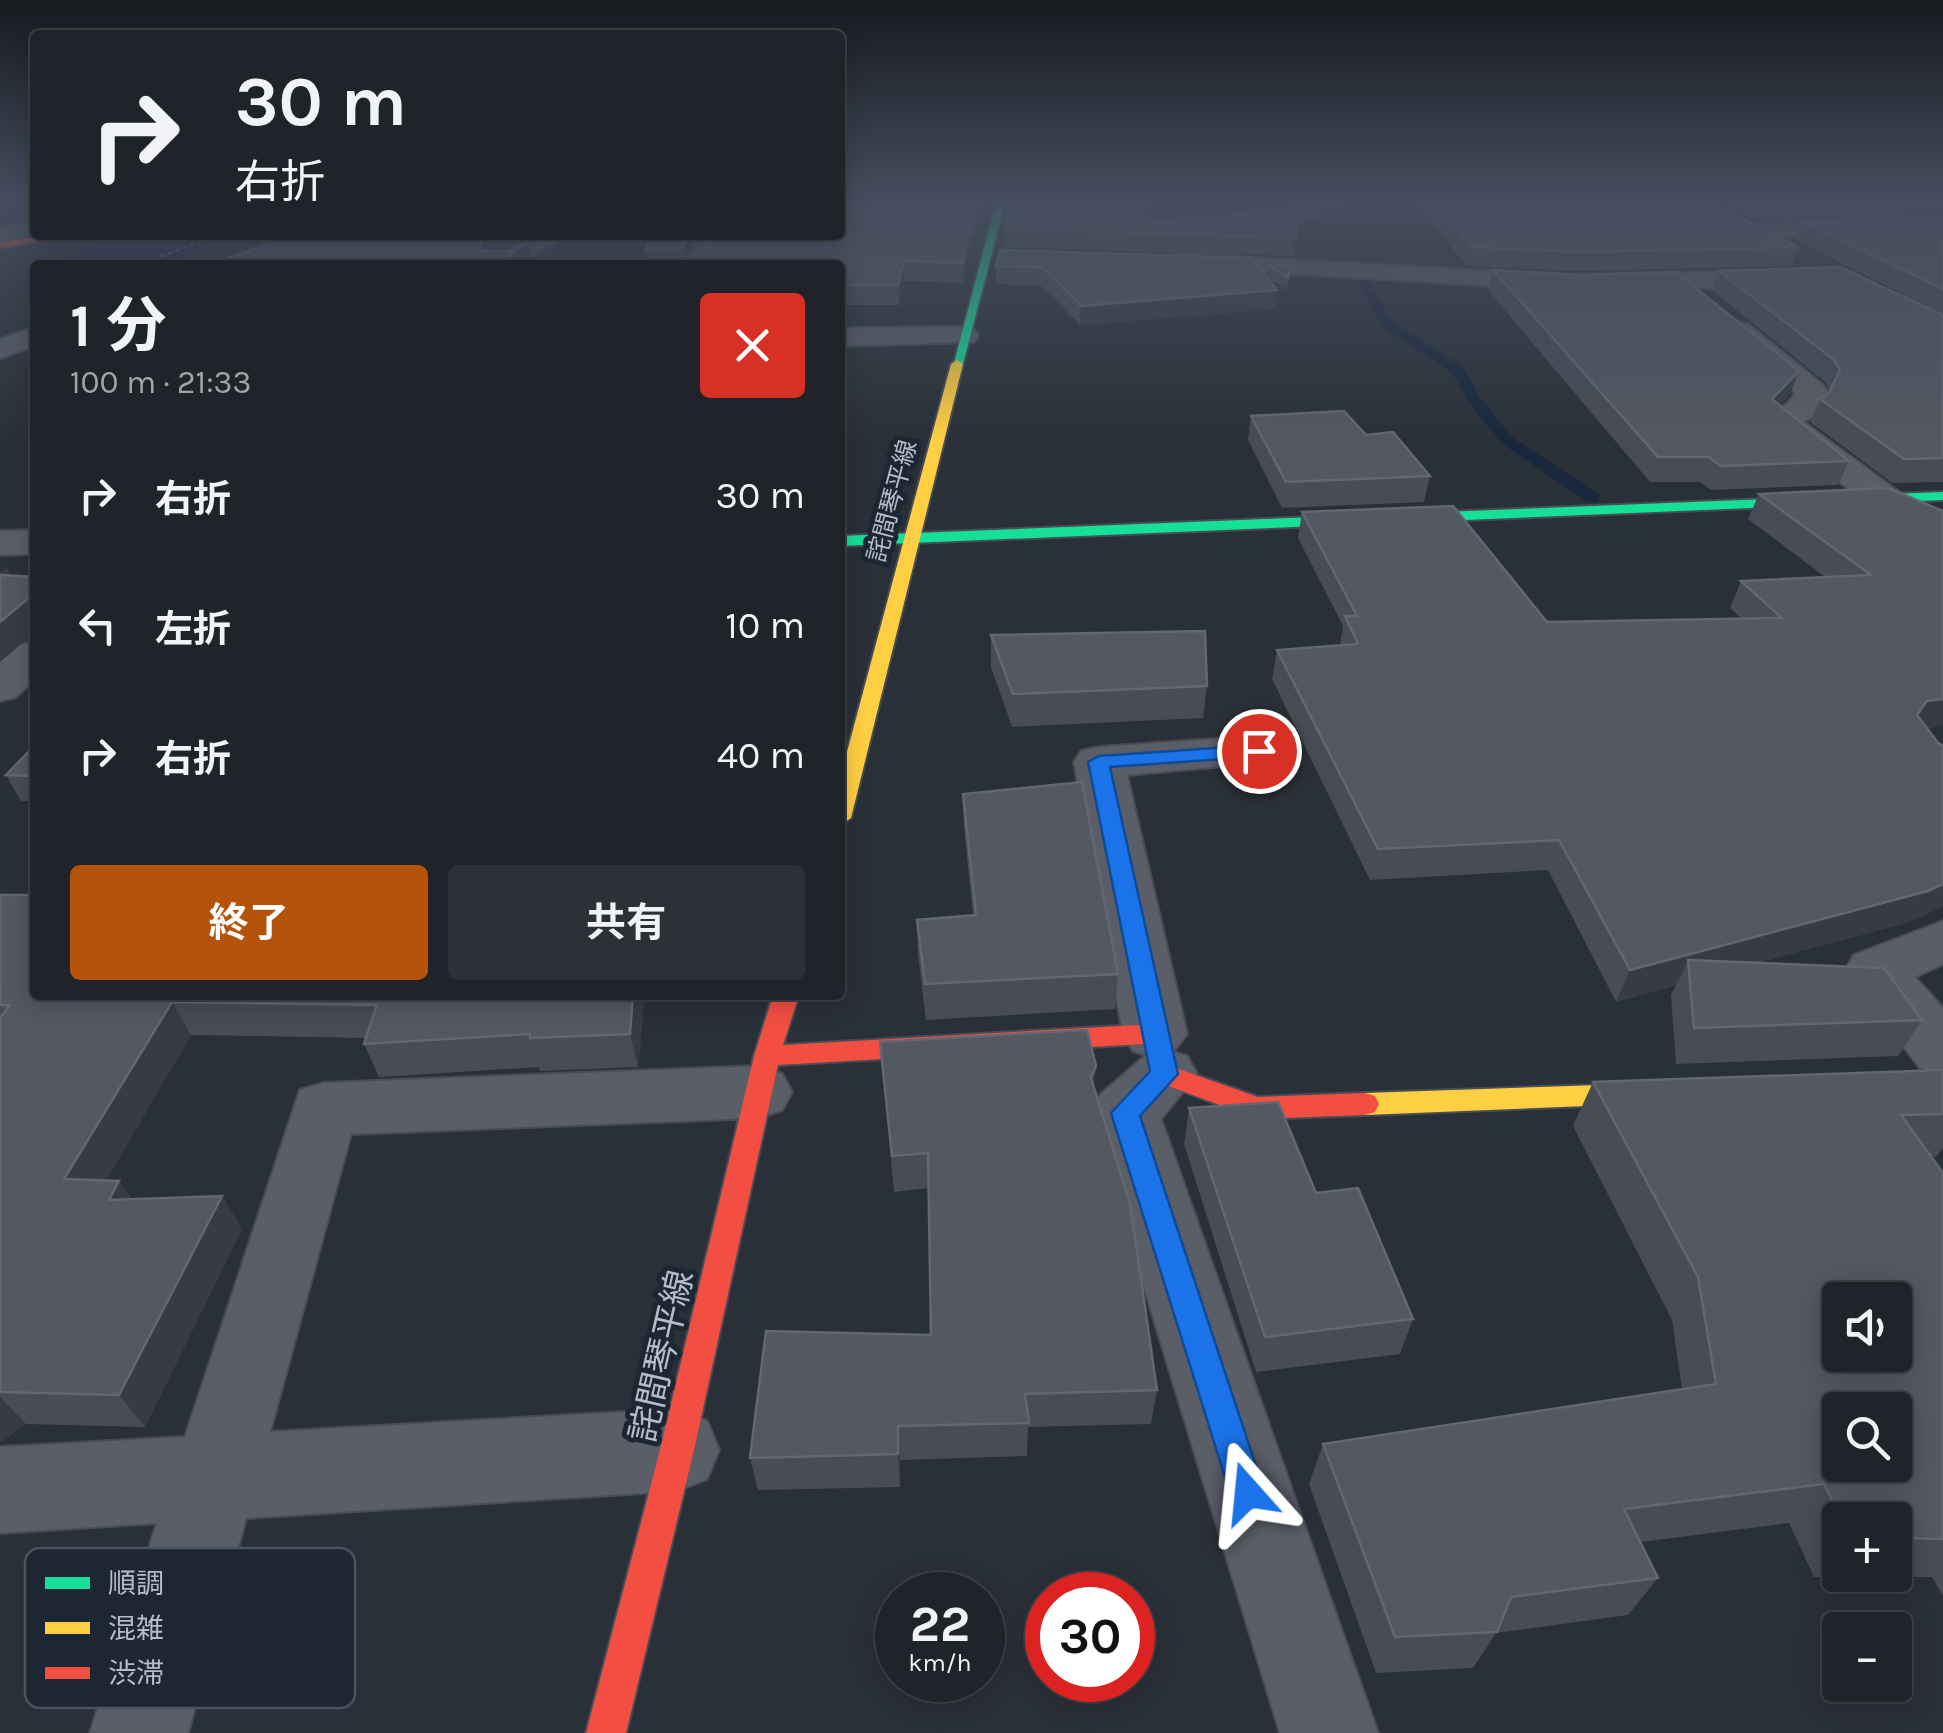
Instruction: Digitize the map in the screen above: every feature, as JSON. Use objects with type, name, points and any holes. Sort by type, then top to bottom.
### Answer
[{"type":"main road","name":"詫間琴平線","points":[[845,798],[977,280]]},
{"type":"main road","points":[[845,540],[1943,496]]},
{"type":"main road","name":"詫間琴平線","points":[[606,1733],[677,1450],[763,1074],[785,1000]]},
{"type":"main road","points":[[763,1074],[1160,1054],[1258,1108],[1688,1092]]},
{"type":"street","points":[[1484,280],[1700,280]]},
{"type":"street","points":[[1679,282],[1811,391],[1805,407],[1782,421],[1890,500],[1943,528]]},
{"type":"street","points":[[845,337],[964,336]]},
{"type":"street","points":[[0,349],[30,338]]},
{"type":"street","points":[[0,687],[30,659]]},
{"type":"street","points":[[1259,751],[1099,762],[1160,1054],[1125,1113],[1328,1733]]},
{"type":"street","points":[[1943,941],[1875,970],[1943,1051]]},
{"type":"street","points":[[193,1548],[324,1109],[763,1074]]},
{"type":"street","points":[[0,1490],[677,1450]]},
{"type":"street","points":[[139,1733],[146,1708]]},
{"type":"building","points":[[845,280],[899,280],[898,285],[845,285]]},
{"type":"building","points":[[1055,280],[1269,280],[1277,290],[1081,306]]},
{"type":"building","points":[[1502,280],[1686,280],[1799,371],[1772,399],[1849,461],[1721,466],[1709,457],[1658,457]]},
{"type":"building","points":[[1730,280],[1868,280],[1943,315],[1943,458],[1904,459],[1820,399],[1829,393],[1840,370],[1834,360]]},
{"type":"building","points":[[1924,280],[1943,280],[1943,289]]},
{"type":"building","points":[[1344,411],[1366,435],[1393,432],[1430,476],[1286,482],[1251,416]]},
{"type":"building","points":[[1888,488],[1943,511],[1943,699],[1927,701],[1917,715],[1943,745],[1943,884],[1928,891],[1630,970],[1559,840],[1378,849],[1277,650],[1358,644],[1345,616],[1357,616],[1302,512],[1453,506],[1547,622],[1782,618],[1741,581],[1871,575],[1759,494]]},
{"type":"building","points":[[0,575],[30,577],[30,597],[0,622]]},
{"type":"building","points":[[1205,631],[1207,686],[1013,694],[991,635]]},
{"type":"building","points":[[30,750],[30,776],[6,775]]},
{"type":"building","points":[[1082,782],[1118,974],[925,984],[917,920],[976,915],[963,794]]},
{"type":"building","points":[[0,895],[30,895],[30,1000],[633,1000],[630,1034],[530,1038],[530,1034],[364,1044],[377,1005],[172,1002],[64,1179],[119,1181],[109,1200],[222,1196],[119,1395],[0,1392],[0,1018],[10,1005],[0,1005]]},
{"type":"building","points":[[1688,960],[1884,968],[1922,1020],[1694,1028]]},
{"type":"building","points":[[1087,1030],[1096,1066],[1091,1078],[1130,1204],[1157,1390],[1025,1394],[1029,1423],[898,1426],[898,1454],[750,1458],[766,1331],[931,1335],[928,1153],[892,1156],[880,1042]]},
{"type":"building","points":[[1943,1070],[1943,1114],[1901,1115],[1943,1173],[1943,1539],[1912,1538],[1912,1502],[1833,1502],[1824,1484],[1624,1509],[1658,1578],[1511,1597],[1497,1632],[1395,1637],[1323,1444],[1716,1384],[1698,1277],[1593,1082]]},
{"type":"building","points":[[1278,1102],[1316,1193],[1358,1188],[1413,1319],[1265,1337],[1189,1108]]},
{"type":"waterway","points":[[1362,280],[1387,324],[1458,370],[1474,400],[1508,441],[1593,498]]},
{"type":"traffic: fast","points":[[957,364],[980,280]]},
{"type":"traffic: fast","points":[[845,541],[1943,496]]},
{"type":"traffic: slow","points":[[845,799],[957,364]]},
{"type":"traffic: slow","points":[[1365,1104],[1660,1093]]},
{"type":"traffic: jam","points":[[606,1733],[677,1450],[767,1056],[784,1000]]},
{"type":"traffic: jam","points":[[767,1056],[1155,1034],[1164,1074],[1257,1108],[1365,1104]]},
{"type":"route","points":[[1248,1493],[1125,1113],[1164,1074],[1099,762],[1259,751]]}]
